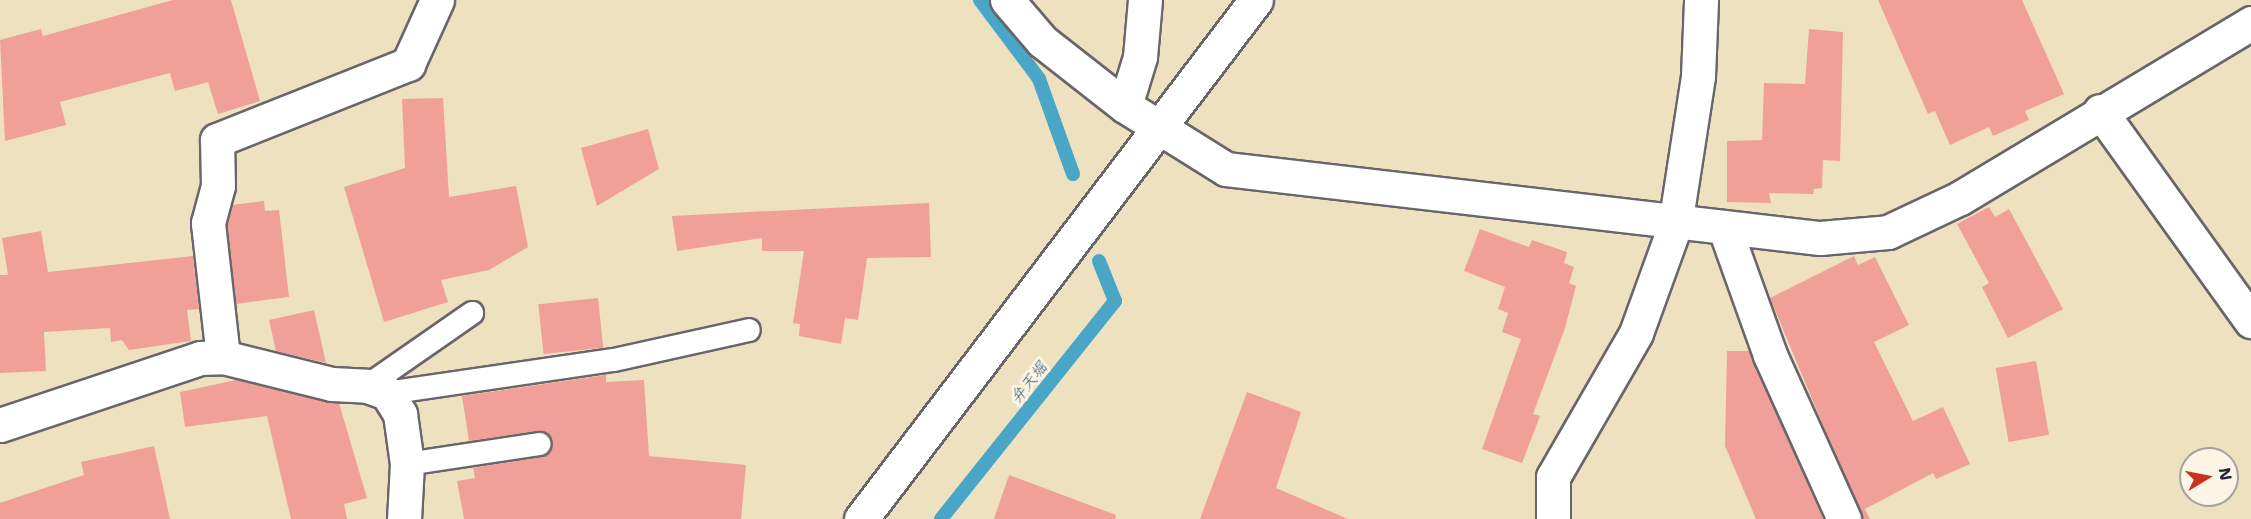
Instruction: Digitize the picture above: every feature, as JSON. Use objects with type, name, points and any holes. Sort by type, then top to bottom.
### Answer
[{"type":"street","points":[[223,357],[208,223],[218,186],[217,140],[408,63],[437,0]]},
{"type":"street","points":[[1007,0],[1042,41],[1125,106],[1226,170],[1675,225],[1820,238],[1888,232],[1960,198],[2100,111],[2251,23]]},
{"type":"street","points":[[1125,106],[1140,57],[1145,0]]},
{"type":"street","points":[[861,519],[1161,129],[1256,0]]},
{"type":"street","points":[[1553,519],[1553,477],[1636,333],[1675,225],[1698,76],[1701,0]]},
{"type":"street","points":[[2100,111],[2251,321]]},
{"type":"street","points":[[1725,229],[1770,355],[1844,519]]},
{"type":"street","points":[[0,425],[200,358],[223,357],[332,384],[377,389],[400,414],[407,464],[404,519]]},
{"type":"lane","points":[[377,389],[472,313]]},
{"type":"lane","points":[[377,389],[614,360],[749,330]]},
{"type":"lane","points":[[407,464],[539,444]]},
{"type":"building","points":[[173,0],[231,0],[260,101],[218,114],[208,82],[175,91],[170,73],[60,102],[66,125],[5,141],[0,40],[41,29],[43,36]]},
{"type":"building","points":[[1878,0],[2022,0],[2064,94],[2025,111],[2029,120],[1993,136],[1989,127],[1950,145],[1935,111],[1928,114]]},
{"type":"building","points":[[1809,29],[1843,32],[1840,161],[1823,160],[1822,188],[1814,189],[1813,194],[1769,193],[1771,203],[1727,202],[1727,141],[1762,140],[1764,83],[1805,84]]},
{"type":"building","points":[[443,98],[449,197],[516,186],[528,247],[489,270],[441,280],[448,302],[384,322],[344,187],[405,168],[402,99]]},
{"type":"building","points":[[648,129],[659,169],[597,206],[581,148]]},
{"type":"building","points":[[264,201],[265,211],[279,210],[289,297],[236,304],[227,224],[232,205]]},
{"type":"building","points":[[929,203],[931,257],[867,258],[858,320],[845,318],[841,344],[799,336],[800,324],[793,323],[804,251],[762,251],[762,238],[677,251],[672,216]]},
{"type":"building","points":[[1989,207],[1995,217],[2009,209],[2063,309],[2008,338],[1982,287],[1989,283],[1957,224]]},
{"type":"building","points":[[1480,229],[1529,247],[1532,240],[1567,252],[1564,263],[1574,267],[1569,283],[1576,286],[1565,328],[1533,414],[1540,416],[1522,463],[1482,449],[1521,339],[1502,332],[1508,313],[1498,309],[1505,287],[1464,271]]},
{"type":"building","points":[[41,231],[48,272],[193,256],[199,309],[187,310],[191,341],[129,350],[122,340],[111,342],[110,328],[44,332],[46,371],[0,373],[0,275],[8,275],[2,238]]},
{"type":"building","points":[[1854,256],[1858,265],[1875,257],[1909,325],[1874,342],[1913,421],[1943,407],[1970,464],[1936,479],[1933,473],[1865,509],[1870,519],[1862,519],[1770,298]]},
{"type":"building","points":[[598,298],[603,348],[544,354],[538,304]]},
{"type":"building","points":[[314,310],[326,363],[276,351],[269,320]]},
{"type":"building","points":[[1727,351],[1749,351],[1823,519],[1756,519],[1725,446]]},
{"type":"building","points":[[2036,361],[2049,435],[2009,442],[1996,368]]},
{"type":"building","points":[[606,375],[606,382],[644,380],[649,456],[746,465],[741,519],[464,519],[457,481],[475,478],[473,468],[542,457],[552,443],[538,431],[469,441],[462,396]]},
{"type":"building","points":[[236,380],[339,403],[367,498],[344,504],[347,519],[291,519],[267,416],[185,427],[180,392]]},
{"type":"building","points":[[1247,392],[1301,412],[1276,488],[1348,519],[1200,519]]},
{"type":"building","points":[[154,446],[170,519],[0,519],[0,503],[84,475],[81,462]]},
{"type":"building","points":[[1009,475],[1116,515],[1115,519],[994,519]]},
{"type":"waterway","name":"弁天堀","points":[[980,0],[1039,79],[1073,174]]},
{"type":"waterway","name":"弁天堀","points":[[941,519],[1115,301],[1099,261]]}]
